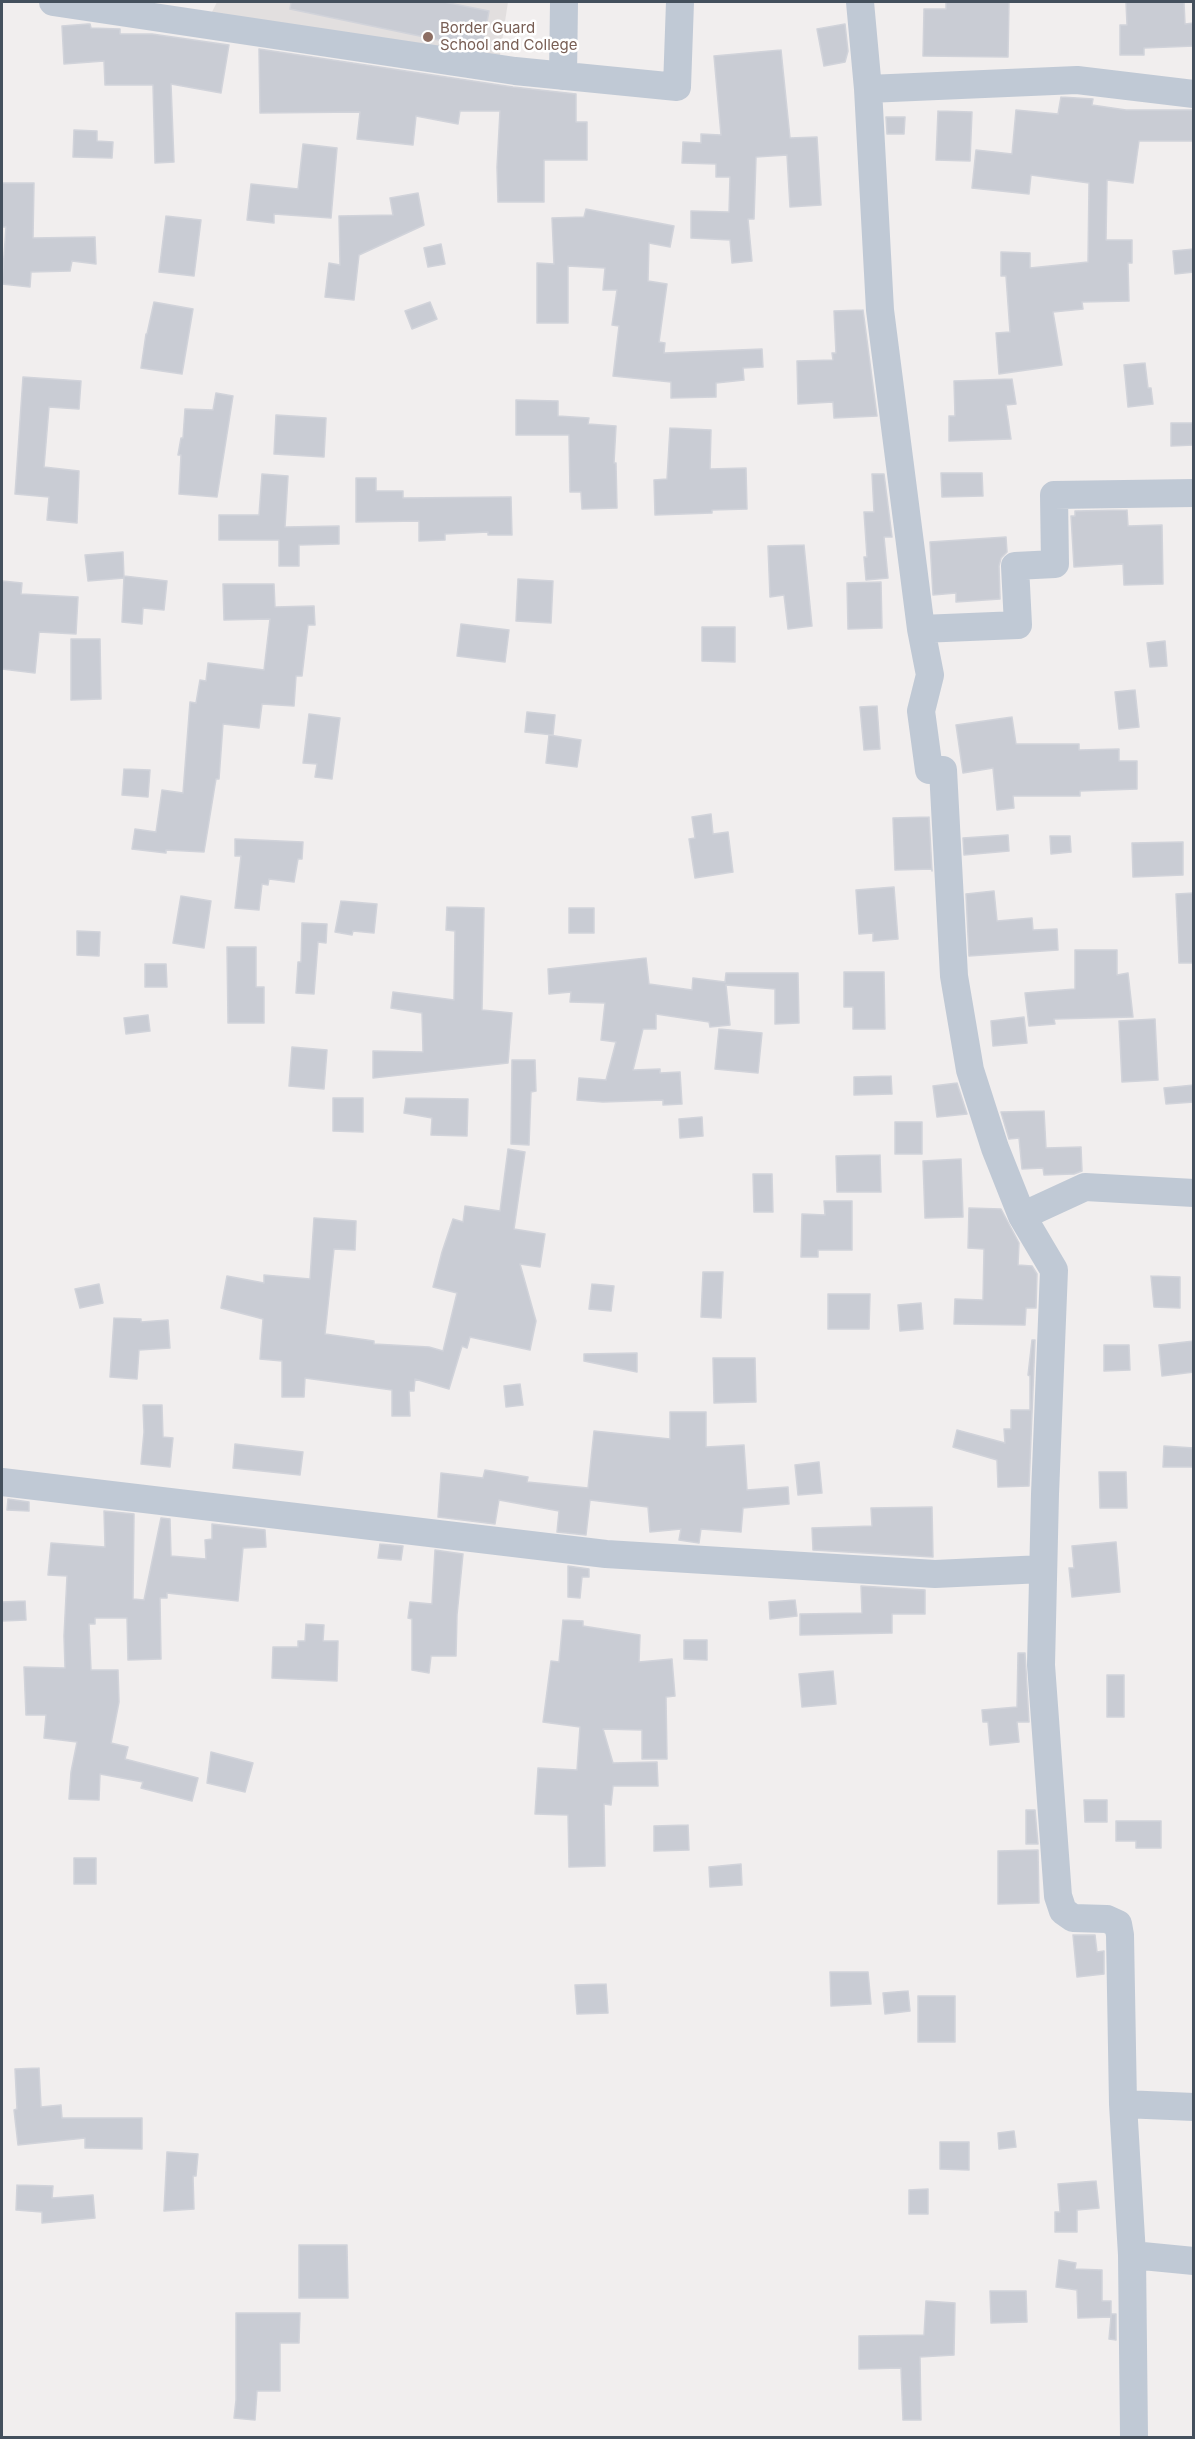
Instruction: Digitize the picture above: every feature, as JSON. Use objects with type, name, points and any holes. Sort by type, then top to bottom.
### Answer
[{"type":"street","points":[[53,2],[503,70],[677,87],[680,2]]},
{"type":"street","points":[[562,76],[564,2]]},
{"type":"street","points":[[860,2],[868,89],[880,310],[921,629],[930,675],[921,711],[929,770],[943,770],[954,976],[970,1070],[995,1149],[1022,1216],[1054,1270],[1041,1665],[1058,1896],[1063,1911],[1073,1918],[1107,1919],[1118,1924],[1122,2104],[1132,2255],[1134,2438]]},
{"type":"street","points":[[868,89],[1077,80],[1194,94]]},
{"type":"street","points":[[921,629],[1018,625],[1015,566],[1055,564],[1054,495],[1194,493]]},
{"type":"street","points":[[1022,1216],[1085,1187],[1194,1192]]},
{"type":"street","points":[[2,1482],[606,1554],[935,1574],[1043,1569]]},
{"type":"street","points":[[1122,2104],[1194,2107]]},
{"type":"street","points":[[1132,2255],[1194,2261]]},
{"type":"shaded area","name":"Border Guard School and College","points":[[217,2],[508,2],[499,61],[211,14]]},
{"type":"building","points":[[291,2],[444,2],[489,11],[482,49],[290,9]]},
{"type":"building","points":[[946,2],[1009,2],[1008,57],[923,56],[924,9],[946,9]]},
{"type":"building","points":[[1126,2],[1184,2],[1185,24],[1194,23],[1194,46],[1144,48],[1144,55],[1120,55],[1120,25],[1127,25]]},
{"type":"building","points":[[90,24],[91,28],[120,29],[120,34],[152,34],[229,45],[221,93],[171,84],[174,162],[155,163],[153,85],[105,85],[104,61],[64,64],[62,26]]},
{"type":"building","points":[[845,24],[848,51],[845,62],[824,66],[817,29]]},
{"type":"building","points":[[259,49],[513,87],[576,94],[576,122],[587,122],[587,160],[544,160],[544,202],[498,202],[500,111],[460,111],[458,124],[416,116],[413,145],[357,139],[360,112],[260,113]]},
{"type":"building","points":[[781,50],[790,138],[817,137],[821,205],[790,207],[787,155],[756,157],[754,219],[748,219],[752,261],[732,263],[730,240],[691,238],[691,211],[729,212],[730,177],[716,177],[716,164],[682,163],[683,142],[701,143],[701,134],[721,135],[714,56]]},
{"type":"building","points":[[1061,97],[1093,99],[1092,105],[1126,110],[1194,110],[1194,141],[1139,141],[1133,183],[1107,180],[1106,240],[1132,240],[1132,263],[1128,263],[1129,301],[1082,302],[1083,309],[1053,312],[1062,365],[999,374],[996,333],[1010,332],[1006,276],[1001,276],[1001,252],[1030,253],[1030,268],[1088,262],[1089,183],[1031,175],[1029,194],[972,188],[976,150],[1012,154],[1016,110],[1058,114]]},
{"type":"building","points":[[938,111],[972,112],[970,161],[936,160]]},
{"type":"building","points":[[886,117],[905,117],[904,134],[887,134]]},
{"type":"building","points":[[74,130],[97,131],[97,141],[113,142],[112,158],[73,157]]},
{"type":"building","points":[[303,144],[337,148],[331,218],[274,214],[274,223],[247,220],[251,184],[298,189]]},
{"type":"building","points":[[2,183],[34,183],[33,238],[95,237],[96,264],[72,261],[70,271],[31,272],[30,287],[2,284],[6,227],[2,227]]},
{"type":"building","points":[[418,193],[424,225],[359,255],[354,300],[325,297],[329,263],[340,265],[339,216],[393,215],[390,198]]},
{"type":"building","points":[[586,209],[674,226],[670,247],[649,243],[648,281],[667,284],[659,342],[665,343],[664,353],[762,349],[763,367],[743,368],[744,380],[716,383],[716,397],[671,398],[671,382],[613,376],[619,326],[612,325],[617,290],[603,290],[605,268],[568,266],[568,323],[537,323],[537,263],[554,264],[552,218],[584,217]]},
{"type":"building","points":[[166,216],[201,220],[194,276],[159,272]]},
{"type":"building","points":[[441,244],[445,264],[428,267],[424,248]]},
{"type":"building","points":[[1194,249],[1194,272],[1175,274],[1173,251]]},
{"type":"building","points":[[154,302],[193,309],[182,374],[141,368]]},
{"type":"building","points":[[430,302],[437,319],[412,329],[405,311]]},
{"type":"building","points":[[863,310],[877,416],[834,418],[833,402],[798,404],[797,361],[833,360],[832,353],[836,353],[834,311]]},
{"type":"building","points":[[1145,363],[1148,388],[1151,388],[1153,404],[1128,407],[1124,365]]},
{"type":"building","points":[[23,377],[81,381],[79,409],[49,407],[44,467],[79,471],[77,523],[47,520],[49,497],[15,494]]},
{"type":"building","points":[[1012,379],[1016,404],[1006,405],[1011,439],[949,441],[949,416],[955,416],[954,381]]},
{"type":"building","points":[[216,393],[233,396],[217,497],[179,494],[181,455],[178,455],[181,438],[183,438],[185,409],[213,410]]},
{"type":"building","points":[[516,400],[558,401],[558,416],[589,418],[588,424],[616,426],[614,463],[616,463],[617,508],[582,509],[581,492],[570,492],[569,435],[516,435]]},
{"type":"building","points":[[276,415],[326,418],[324,457],[274,454]]},
{"type":"building","points":[[1171,423],[1194,423],[1194,445],[1171,446]]},
{"type":"building","points":[[670,428],[711,430],[710,469],[746,468],[747,509],[655,515],[654,480],[667,479]]},
{"type":"building","points":[[941,473],[982,473],[983,496],[942,497]]},
{"type":"building","points":[[262,474],[288,476],[285,527],[339,526],[339,544],[299,545],[299,566],[279,566],[279,540],[219,540],[219,515],[259,515]]},
{"type":"building","points":[[872,474],[884,474],[892,537],[884,537],[888,578],[866,580],[864,512],[874,512]]},
{"type":"building","points":[[356,478],[376,478],[376,491],[403,491],[403,498],[511,497],[512,535],[488,535],[488,532],[445,534],[445,540],[419,541],[419,521],[356,522]]},
{"type":"building","points":[[1127,510],[1128,526],[1162,525],[1163,584],[1124,585],[1123,564],[1074,567],[1071,516],[1075,516],[1075,511]]},
{"type":"building","points":[[1006,537],[1007,552],[1001,558],[999,566],[1000,599],[956,602],[956,593],[933,595],[930,542]]},
{"type":"building","points":[[804,545],[812,626],[788,629],[784,595],[770,597],[768,546]]},
{"type":"building","points":[[123,552],[124,578],[88,581],[85,555]]},
{"type":"building","points":[[124,576],[167,581],[164,610],[143,608],[142,624],[122,622]]},
{"type":"building","points":[[518,579],[553,581],[551,623],[516,621]]},
{"type":"building","points":[[2,581],[22,583],[21,594],[78,597],[76,634],[39,632],[35,673],[2,669]]},
{"type":"building","points":[[881,582],[882,628],[848,629],[847,583]]},
{"type":"building","points":[[223,584],[274,584],[275,607],[314,606],[315,625],[308,625],[302,676],[296,676],[294,706],[262,704],[259,728],[223,724],[219,779],[216,779],[204,852],[166,850],[166,853],[132,849],[135,829],[156,832],[162,790],[183,793],[190,702],[196,703],[200,680],[206,681],[208,663],[264,670],[270,619],[224,620]]},
{"type":"building","points":[[461,624],[509,630],[505,662],[457,656]]},
{"type":"building","points":[[702,627],[735,627],[735,662],[702,661]]},
{"type":"building","points":[[71,639],[100,639],[101,699],[71,700]]},
{"type":"building","points":[[1165,641],[1167,666],[1150,667],[1147,643]]},
{"type":"building","points":[[1135,690],[1139,727],[1119,729],[1115,692]]},
{"type":"building","points":[[877,706],[880,749],[864,750],[860,707]]},
{"type":"building","points":[[527,712],[555,715],[553,735],[525,732]]},
{"type":"building","points":[[309,714],[340,718],[332,779],[315,777],[317,764],[303,763]]},
{"type":"building","points":[[1012,717],[1016,744],[1079,744],[1079,750],[1119,749],[1119,761],[1137,761],[1137,789],[1080,791],[1080,796],[1013,796],[1014,808],[997,810],[993,768],[963,773],[956,725]]},
{"type":"building","points":[[549,735],[581,740],[577,767],[546,763]]},
{"type":"building","points":[[124,769],[150,770],[148,797],[122,795]]},
{"type":"building","points":[[711,814],[713,834],[728,832],[733,872],[695,878],[689,839],[695,838],[692,817]]},
{"type":"building","points":[[929,817],[932,869],[895,870],[893,818]]},
{"type":"building","points":[[1008,835],[1009,851],[964,855],[963,838]]},
{"type":"building","points":[[1050,836],[1070,836],[1071,852],[1051,854]]},
{"type":"building","points":[[235,839],[303,842],[302,859],[298,859],[294,882],[269,879],[268,885],[262,884],[259,910],[235,908],[241,856],[235,856]]},
{"type":"building","points":[[1183,842],[1183,875],[1133,877],[1132,843]]},
{"type":"building","points":[[894,887],[898,939],[873,941],[873,933],[859,934],[856,890]]},
{"type":"building","points":[[994,891],[997,921],[1032,918],[1033,930],[1057,929],[1058,950],[969,956],[966,894]]},
{"type":"building","points":[[1194,893],[1194,963],[1179,963],[1176,894]]},
{"type":"building","points":[[181,896],[211,901],[204,948],[173,943]]},
{"type":"building","points":[[341,901],[377,904],[374,933],[353,931],[352,935],[335,932]]},
{"type":"building","points":[[447,907],[484,908],[482,1010],[512,1013],[508,1063],[373,1078],[373,1051],[423,1052],[422,1013],[391,1008],[393,992],[454,1000],[455,931],[446,930]]},
{"type":"building","points":[[569,908],[594,908],[594,933],[569,933]]},
{"type":"building","points":[[302,923],[327,924],[326,943],[318,942],[314,994],[296,993],[298,962],[301,962]]},
{"type":"building","points":[[77,931],[100,932],[99,956],[77,955]]},
{"type":"building","points":[[227,947],[256,947],[256,987],[264,987],[264,1023],[228,1023]]},
{"type":"building","points":[[1075,950],[1117,950],[1117,975],[1128,973],[1133,1017],[1054,1019],[1055,1024],[1029,1026],[1025,993],[1075,989]]},
{"type":"building","points":[[646,958],[649,984],[692,990],[693,978],[725,982],[726,973],[798,973],[799,1023],[775,1024],[775,989],[726,985],[730,1025],[710,1027],[709,1022],[656,1014],[656,1029],[643,1029],[633,1070],[660,1069],[660,1073],[680,1072],[682,1104],[663,1105],[663,1100],[603,1102],[577,1100],[579,1078],[606,1080],[616,1042],[601,1040],[605,1003],[570,1002],[571,992],[549,994],[548,969]]},
{"type":"building","points":[[145,964],[166,964],[167,987],[145,987]]},
{"type":"building","points":[[844,972],[884,972],[885,1029],[853,1029],[853,1007],[844,1007]]},
{"type":"building","points":[[148,1015],[150,1031],[126,1034],[124,1018]]},
{"type":"building","points":[[1024,1017],[1027,1043],[993,1046],[991,1021]]},
{"type":"building","points":[[1155,1019],[1158,1080],[1122,1082],[1119,1021]]},
{"type":"building","points":[[719,1029],[762,1033],[758,1073],[715,1069]]},
{"type":"building","points":[[292,1047],[327,1050],[324,1089],[289,1086]]},
{"type":"building","points":[[512,1060],[535,1060],[536,1091],[531,1092],[529,1145],[511,1144]]},
{"type":"building","points":[[891,1076],[892,1094],[854,1095],[854,1077]]},
{"type":"building","points":[[957,1083],[967,1114],[937,1117],[933,1086]]},
{"type":"building","points":[[1194,1085],[1194,1102],[1166,1104],[1164,1088]]},
{"type":"building","points":[[333,1098],[363,1098],[363,1132],[333,1131]]},
{"type":"building","points":[[406,1098],[468,1099],[467,1136],[431,1135],[432,1118],[404,1113]]},
{"type":"building","points":[[1044,1111],[1046,1148],[1081,1147],[1082,1171],[1074,1174],[1044,1175],[1043,1168],[1022,1169],[1019,1138],[1009,1139],[1001,1112]]},
{"type":"building","points":[[702,1117],[703,1136],[680,1138],[679,1119]]},
{"type":"building","points":[[895,1122],[922,1122],[922,1154],[895,1154]]},
{"type":"building","points":[[508,1149],[525,1152],[514,1229],[545,1234],[540,1267],[520,1264],[536,1321],[530,1350],[470,1337],[467,1348],[462,1346],[449,1389],[415,1379],[414,1391],[409,1391],[410,1416],[392,1416],[392,1390],[305,1378],[304,1397],[282,1397],[282,1361],[260,1359],[263,1319],[221,1308],[227,1276],[264,1283],[264,1275],[310,1279],[314,1218],[356,1221],[355,1250],[334,1249],[325,1334],[374,1341],[374,1344],[429,1347],[443,1351],[457,1293],[433,1287],[442,1252],[453,1219],[463,1222],[465,1206],[500,1211]]},
{"type":"building","points":[[880,1155],[881,1192],[837,1192],[836,1156]]},
{"type":"building","points":[[961,1159],[963,1217],[925,1218],[923,1161]]},
{"type":"building","points":[[753,1174],[772,1174],[773,1212],[754,1212]]},
{"type":"building","points":[[824,1201],[852,1201],[852,1250],[818,1250],[818,1257],[801,1257],[802,1214],[825,1215]]},
{"type":"building","points":[[969,1208],[1001,1209],[1019,1243],[1018,1265],[1032,1266],[1037,1274],[1036,1308],[1026,1308],[1025,1325],[954,1324],[955,1299],[983,1300],[984,1249],[968,1248]]},
{"type":"building","points":[[703,1272],[723,1272],[721,1318],[701,1317]]},
{"type":"building","points":[[1151,1276],[1180,1277],[1180,1308],[1154,1307]]},
{"type":"building","points":[[99,1284],[103,1303],[80,1308],[75,1289]]},
{"type":"building","points":[[592,1284],[614,1286],[611,1311],[589,1309]]},
{"type":"building","points":[[828,1294],[870,1294],[869,1329],[828,1329]]},
{"type":"building","points":[[921,1303],[923,1329],[900,1331],[898,1305]]},
{"type":"building","points":[[114,1318],[141,1319],[141,1322],[168,1320],[170,1348],[139,1350],[137,1379],[110,1377]]},
{"type":"building","points":[[1032,1340],[1035,1340],[1029,1486],[998,1487],[997,1460],[953,1447],[957,1430],[1005,1443],[1004,1429],[1011,1429],[1011,1410],[1030,1410],[1030,1376],[1028,1375]]},
{"type":"building","points":[[1194,1341],[1194,1372],[1162,1376],[1159,1345]]},
{"type":"building","points":[[1104,1345],[1129,1345],[1130,1370],[1104,1371]]},
{"type":"building","points":[[637,1353],[637,1372],[584,1361],[584,1354]]},
{"type":"building","points":[[713,1358],[755,1358],[756,1402],[714,1403]]},
{"type":"building","points":[[520,1384],[523,1405],[506,1407],[504,1386]]},
{"type":"building","points":[[143,1405],[162,1405],[163,1437],[173,1438],[170,1467],[141,1464],[144,1432]]},
{"type":"building","points":[[670,1412],[706,1412],[706,1447],[744,1445],[747,1490],[788,1487],[789,1504],[743,1508],[741,1532],[701,1529],[699,1543],[679,1540],[681,1529],[650,1532],[648,1507],[590,1500],[586,1535],[557,1532],[559,1511],[499,1500],[495,1524],[438,1517],[441,1473],[483,1478],[485,1470],[528,1477],[527,1482],[588,1488],[594,1431],[670,1439]]},
{"type":"building","points":[[235,1444],[303,1452],[300,1475],[233,1468]]},
{"type":"building","points":[[1164,1446],[1194,1448],[1194,1467],[1163,1467]]},
{"type":"building","points":[[819,1462],[822,1493],[798,1495],[795,1465]]},
{"type":"building","points":[[1099,1472],[1126,1472],[1127,1508],[1100,1508]]},
{"type":"building","points":[[8,1499],[29,1502],[29,1511],[7,1510]]},
{"type":"building","points":[[932,1507],[933,1557],[813,1550],[812,1528],[872,1526],[871,1508]]},
{"type":"building","points":[[104,1511],[134,1514],[133,1599],[144,1600],[161,1518],[170,1519],[171,1556],[206,1559],[205,1540],[212,1539],[212,1524],[265,1530],[266,1547],[243,1548],[238,1601],[167,1593],[167,1598],[160,1598],[161,1659],[128,1660],[127,1618],[95,1618],[95,1624],[89,1624],[91,1670],[118,1670],[119,1702],[111,1743],[128,1747],[125,1759],[198,1778],[192,1801],[141,1788],[143,1782],[100,1774],[99,1800],[69,1799],[77,1742],[44,1738],[46,1715],[26,1715],[24,1667],[65,1668],[67,1576],[48,1575],[51,1543],[105,1547]]},
{"type":"building","points":[[1116,1542],[1120,1592],[1072,1597],[1069,1568],[1074,1568],[1072,1546]]},
{"type":"building","points":[[380,1544],[403,1546],[401,1560],[378,1558]]},
{"type":"building","points":[[435,1550],[463,1554],[457,1615],[456,1656],[431,1656],[429,1673],[412,1670],[412,1619],[408,1618],[410,1602],[432,1604]]},
{"type":"building","points":[[568,1566],[589,1569],[589,1577],[582,1577],[580,1598],[568,1597]]},
{"type":"building","points":[[861,1586],[925,1590],[925,1614],[892,1614],[892,1633],[800,1635],[800,1614],[862,1613]]},
{"type":"building","points":[[795,1600],[797,1616],[770,1619],[769,1602]]},
{"type":"building","points":[[25,1601],[26,1620],[2,1621],[2,1602]]},
{"type":"building","points":[[563,1620],[583,1621],[583,1626],[640,1635],[639,1662],[672,1659],[675,1696],[666,1697],[667,1759],[642,1759],[642,1730],[603,1729],[613,1763],[657,1762],[658,1786],[613,1786],[611,1805],[604,1804],[605,1866],[569,1867],[568,1815],[535,1814],[538,1768],[577,1770],[580,1727],[543,1722],[551,1661],[559,1662]]},
{"type":"building","points":[[306,1624],[324,1625],[323,1641],[338,1641],[337,1681],[272,1678],[273,1647],[298,1647],[298,1641],[305,1641]]},
{"type":"building","points":[[684,1640],[707,1640],[707,1660],[684,1659]]},
{"type":"building","points":[[1018,1653],[1025,1653],[1029,1722],[1017,1722],[1019,1742],[990,1745],[988,1722],[983,1722],[982,1710],[1017,1707]]},
{"type":"building","points":[[833,1671],[836,1704],[802,1707],[799,1674]]},
{"type":"building","points":[[1107,1675],[1124,1675],[1124,1717],[1107,1717]]},
{"type":"building","points":[[211,1752],[253,1763],[245,1792],[207,1783]]},
{"type":"building","points":[[1084,1800],[1107,1800],[1107,1822],[1085,1822]]},
{"type":"building","points":[[1026,1810],[1035,1810],[1038,1844],[1026,1844]]},
{"type":"building","points":[[1116,1821],[1161,1821],[1161,1848],[1136,1848],[1136,1841],[1116,1841]]},
{"type":"building","points":[[688,1825],[689,1850],[654,1851],[654,1826]]},
{"type":"building","points":[[1038,1850],[1039,1903],[998,1904],[998,1851]]},
{"type":"building","points":[[74,1858],[96,1858],[96,1884],[74,1884]]},
{"type":"building","points":[[741,1864],[742,1885],[710,1887],[709,1867]]},
{"type":"building","points":[[1073,1935],[1095,1935],[1097,1952],[1104,1951],[1104,1974],[1077,1977]]},
{"type":"building","points":[[830,1972],[868,1972],[871,2004],[831,2006]]},
{"type":"building","points":[[606,1984],[608,2013],[577,2014],[575,1985]]},
{"type":"building","points":[[908,1991],[910,2011],[885,2014],[883,1993]]},
{"type":"building","points":[[918,1996],[955,1996],[955,2042],[918,2042]]},
{"type":"building","points":[[39,2068],[41,2107],[61,2105],[62,2118],[142,2118],[142,2149],[85,2148],[85,2138],[18,2145],[14,2110],[17,2109],[15,2069]]},
{"type":"building","points":[[1014,2131],[1016,2147],[999,2149],[998,2133]]},
{"type":"building","points":[[940,2142],[969,2142],[969,2170],[940,2169]]},
{"type":"building","points":[[167,2152],[198,2154],[196,2176],[193,2176],[194,2209],[164,2211]]},
{"type":"building","points":[[1096,2181],[1099,2208],[1077,2210],[1077,2232],[1055,2232],[1055,2212],[1060,2212],[1058,2184]]},
{"type":"building","points":[[17,2185],[53,2186],[52,2198],[93,2195],[95,2218],[42,2223],[42,2212],[16,2210]]},
{"type":"building","points":[[928,2189],[928,2214],[909,2214],[909,2190]]},
{"type":"building","points":[[299,2245],[347,2245],[348,2298],[299,2298]]},
{"type":"building","points":[[1059,2260],[1076,2263],[1075,2269],[1102,2270],[1102,2301],[1111,2301],[1111,2314],[1116,2314],[1116,2340],[1109,2339],[1111,2317],[1078,2318],[1077,2290],[1056,2287]]},
{"type":"building","points":[[990,2291],[1026,2291],[1027,2322],[991,2323]]},
{"type":"building","points":[[926,2301],[955,2303],[954,2355],[920,2357],[921,2420],[903,2420],[901,2368],[859,2369],[859,2336],[924,2335]]},
{"type":"building","points":[[236,2313],[300,2313],[299,2343],[280,2343],[280,2391],[257,2391],[255,2420],[234,2418]]},
{"type":"place","name":"Border Guard School and College","points":[[428,37]]}]
